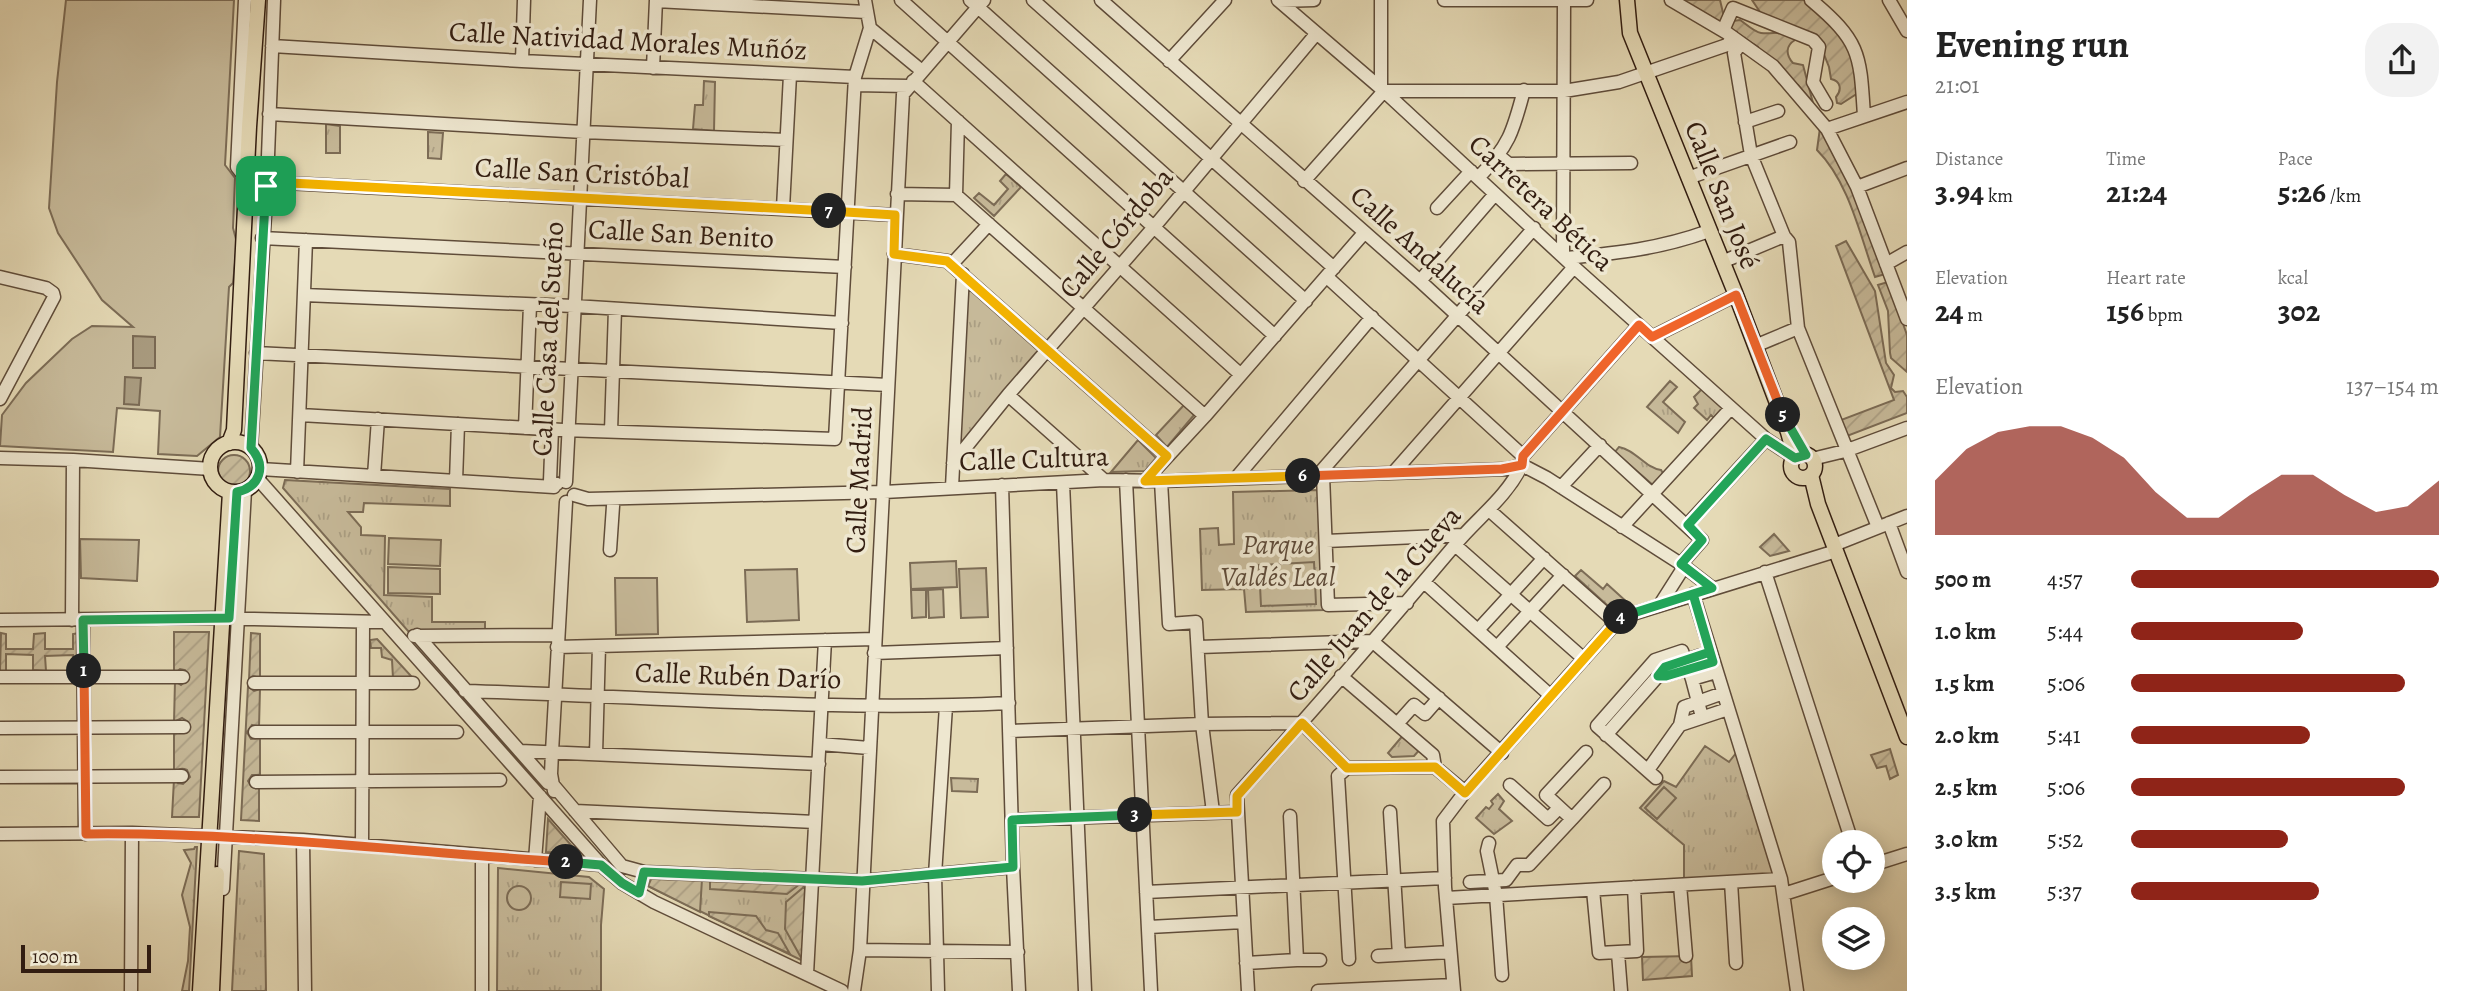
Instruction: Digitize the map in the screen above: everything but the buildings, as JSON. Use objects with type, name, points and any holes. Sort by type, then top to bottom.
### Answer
[{"type":"main road","points":[[212,991],[237,491],[259,474],[257,454],[240,444],[234,430],[258,0]]},
{"type":"main road","points":[[240,444],[263,0]]},
{"type":"main road","name":"Calle San José","points":[[1626,0],[1630,33],[1835,548],[1900,701],[1907,737]]},
{"type":"main road","name":"Calle San José","points":[[1779,407],[1803,464]]},
{"type":"main road","points":[[237,491],[218,484],[211,469],[217,450],[240,444]]},
{"type":"main road","points":[[200,991],[218,837]]},
{"type":"street","points":[[245,0],[237,167],[247,180]]},
{"type":"street","points":[[240,444],[256,353],[267,182],[274,0]]},
{"type":"street","points":[[522,61],[524,0]]},
{"type":"street","name":"Calle Casa del Sueño","points":[[559,484],[567,430],[571,368],[590,0]]},
{"type":"street","points":[[901,0],[1275,336]]},
{"type":"street","points":[[1033,0],[1212,158],[1331,272],[1372,317],[1522,460],[1681,564],[1712,588]]},
{"type":"street","points":[[1169,61],[1225,0]]},
{"type":"street","points":[[1278,0],[1314,0]]},
{"type":"street","name":"Carretera Bética","points":[[1278,0],[1383,90],[1768,441],[1803,464]]},
{"type":"street","points":[[1304,181],[1383,90],[1381,0]]},
{"type":"street","points":[[1444,0],[1587,0]]},
{"type":"street","points":[[1671,0],[1773,66],[1827,129],[1857,187],[1907,319]]},
{"type":"street","points":[[1811,0],[1832,18],[1852,41],[1861,65],[1864,116]]},
{"type":"street","points":[[1889,0],[1907,31]]},
{"type":"street","points":[[300,415],[567,430],[835,439],[855,81],[870,29],[866,6],[656,1],[653,68]]},
{"type":"street","name":"Calle Andalucía","points":[[1103,1],[1239,124],[1420,281],[1688,525],[1702,540],[1681,564]]},
{"type":"street","points":[[977,2],[1306,301]]},
{"type":"street","name":"Calle Madrid","points":[[853,991],[860,950],[902,94],[977,2]]},
{"type":"street","points":[[1394,472],[1499,353],[1568,261],[1563,164],[1564,2]]},
{"type":"street","points":[[1840,118],[1822,107],[1813,82],[1819,47],[1813,40],[1732,4],[1732,41],[1751,155],[1784,236],[1789,242],[1798,328],[1846,451],[1907,572]]},
{"type":"street","points":[[870,29],[914,79],[958,121],[1240,374]]},
{"type":"street","name":"Calle Córdoba","points":[[953,463],[1316,34]]},
{"type":"street","points":[[1383,90],[1564,90],[1619,82],[1732,41]]},
{"type":"street","name":"Calle Natividad Morales Muñóz","points":[[272,46],[855,81],[914,79]]},
{"type":"street","points":[[783,208],[790,75]]},
{"type":"street","points":[[1437,208],[1499,156],[1514,129],[1524,90]]},
{"type":"street","points":[[1827,129],[1907,102]]},
{"type":"street","points":[[1745,122],[1778,111]]},
{"type":"street","points":[[269,114],[583,132],[786,140]]},
{"type":"street","points":[[956,195],[958,121]]},
{"type":"street","points":[[1688,178],[1790,142]]},
{"type":"street","points":[[1499,156],[1509,164],[1631,163]]},
{"type":"street","points":[[1857,187],[1907,168]]},
{"type":"street","name":"Calle San Cristóbal","points":[[267,182],[895,215]]},
{"type":"street","points":[[897,194],[956,195],[1205,416]]},
{"type":"street","points":[[1420,281],[1495,194]]},
{"type":"street","points":[[951,264],[989,224]]},
{"type":"street","points":[[1406,603],[1328,605],[1320,475],[1534,228]]},
{"type":"street","points":[[1568,261],[1671,244],[1709,231]]},
{"type":"street","points":[[1145,481],[1364,233]]},
{"type":"street","points":[[1722,262],[1784,236]]},
{"type":"street","name":"Calle San Benito","points":[[262,238],[845,267]]},
{"type":"street","points":[[298,472],[306,240]]},
{"type":"street","points":[[1886,264],[1907,252]]},
{"type":"street","points":[[894,254],[947,261],[1167,456]]},
{"type":"street","points":[[952,487],[962,274]]},
{"type":"street","points":[[0,277],[46,288],[53,293],[53,302],[0,399]]},
{"type":"street","points":[[304,295],[573,306],[842,323]]},
{"type":"street","points":[[1652,337],[1736,295]]},
{"type":"street","points":[[525,428],[530,305]]},
{"type":"street","points":[[611,431],[615,309]]},
{"type":"street","points":[[1236,478],[1372,317]]},
{"type":"street","name":"Calle Juan de la Cueva","points":[[1248,991],[1237,796],[1459,540],[1515,480],[1522,460],[1639,325]]},
{"type":"street","points":[[1755,346],[1798,328]]},
{"type":"street","points":[[256,353],[888,385]]},
{"type":"street","points":[[1008,395],[1104,480]]},
{"type":"street","points":[[1622,527],[1731,408]]},
{"type":"street","points":[[374,476],[378,419]]},
{"type":"street","points":[[456,481],[458,424]]},
{"type":"street","points":[[1803,464],[1907,428]]},
{"type":"street","points":[[552,429],[550,481],[559,484]]},
{"type":"street","points":[[1688,525],[1768,441],[1781,442],[1787,438],[1788,432]]},
{"type":"street","points":[[1561,487],[1600,445]]},
{"type":"street","points":[[1,457],[211,469]]},
{"type":"street","points":[[73,460],[78,620],[84,677],[86,834]]},
{"type":"street","name":"Calle Cultura","points":[[570,498],[884,492],[1104,480],[1161,481],[1502,469],[1522,460]]},
{"type":"street","points":[[259,474],[298,472],[572,485],[557,640],[551,781],[544,800],[535,860]]},
{"type":"street","points":[[259,474],[383,622],[622,883],[842,991]]},
{"type":"street","points":[[1126,480],[1151,991]]},
{"type":"street","points":[[1161,481],[1169,624],[1196,622],[1202,724],[1213,812]]},
{"type":"street","points":[[559,484],[555,497],[559,501],[570,498]]},
{"type":"street","points":[[1063,484],[1085,991]]},
{"type":"street","points":[[1002,485],[1019,991]]},
{"type":"street","points":[[610,550],[613,506]]},
{"type":"street","points":[[1318,991],[1455,984],[1446,898],[1443,821],[1614,625],[1613,620],[1489,510]]},
{"type":"street","points":[[1613,620],[1835,548],[1907,516]]},
{"type":"street","points":[[1326,541],[1459,540],[1511,594],[1584,659]]},
{"type":"street","points":[[1478,630],[1544,558]]},
{"type":"street","points":[[1661,603],[1682,570],[1681,564]]},
{"type":"street","points":[[1765,572],[1848,830]]},
{"type":"street","points":[[1497,648],[1563,575]]},
{"type":"street","points":[[1424,582],[1551,696]]},
{"type":"street","points":[[1693,594],[1781,879],[1796,951],[1797,991]]},
{"type":"street","points":[[172,633],[173,618]]},
{"type":"street","points":[[0,620],[230,618],[383,622]]},
{"type":"street","points":[[362,845],[363,623]]},
{"type":"street","points":[[400,640],[417,635],[557,640],[599,646],[874,639]]},
{"type":"street","points":[[417,635],[520,751],[551,781],[575,811],[599,855]]},
{"type":"street","points":[[807,974],[825,640]]},
{"type":"street","points":[[1199,647],[1372,641],[1502,753]]},
{"type":"street","points":[[596,754],[599,646]]},
{"type":"street","points":[[874,653],[1007,648]]},
{"type":"street","points":[[1702,717],[1698,702],[1688,669],[1682,651],[1654,660],[1643,683],[1599,731],[1652,774],[1680,724],[1684,707],[1698,702],[1723,693]]},
{"type":"street","points":[[1643,683],[1658,676],[1713,662]]},
{"type":"street","points":[[1688,669],[1713,662]]},
{"type":"street","points":[[1341,676],[1433,755],[1435,767],[1465,793]]},
{"type":"street","points":[[0,677],[183,677]]},
{"type":"street","points":[[254,683],[413,683]]},
{"type":"street","name":"Calle Rubén Darío","points":[[465,691],[822,705],[946,706],[1009,703]]},
{"type":"street","points":[[1396,723],[1414,705],[1424,714],[1439,698]]},
{"type":"street","points":[[938,991],[935,874],[946,706]]},
{"type":"street","points":[[1680,724],[1728,709]]},
{"type":"street","points":[[1009,731],[1302,723],[1347,768]]},
{"type":"street","points":[[0,727],[184,727]]},
{"type":"street","points":[[255,732],[457,732]]},
{"type":"street","points":[[820,744],[869,748]]},
{"type":"street","points":[[520,751],[819,764]]},
{"type":"street","points":[[1572,819],[1546,795],[1586,752]]},
{"type":"street","points":[[1349,959],[1338,776],[1347,768],[1435,767]]},
{"type":"street","points":[[0,777],[182,776]]},
{"type":"street","points":[[256,782],[500,780]]},
{"type":"street","points":[[1470,881],[1506,880],[1517,866],[1529,865],[1604,784]]},
{"type":"street","points":[[1510,785],[1548,819],[1559,808]]},
{"type":"street","points":[[575,811],[815,822]]},
{"type":"street","points":[[1012,820],[1237,812]]},
{"type":"street","points":[[1390,812],[1399,955]]},
{"type":"street","points":[[1290,816],[1297,961]]},
{"type":"street","points":[[131,991],[132,833]]},
{"type":"street","points":[[0,834],[132,833],[303,840],[535,860],[599,855],[622,866],[644,872],[862,881],[1013,867]]},
{"type":"street","points":[[218,837],[218,991]]},
{"type":"street","points":[[303,840],[304,991]]},
{"type":"street","points":[[1489,842],[1487,851],[1496,895],[1502,975]]},
{"type":"street","points":[[1885,861],[1907,854]]},
{"type":"street","points":[[482,855],[482,991]]},
{"type":"street","points":[[639,893],[644,872]]},
{"type":"street","points":[[1146,892],[1445,878]]},
{"type":"street","points":[[1446,898],[1781,879]]},
{"type":"street","points":[[1731,882],[1736,963]]},
{"type":"street","points":[[1784,894],[1822,882]]},
{"type":"street","points":[[1680,885],[1686,956]]},
{"type":"street","points":[[1593,890],[1599,953],[1639,954],[1634,887]]},
{"type":"street","points":[[1149,927],[1243,922]]},
{"type":"street","points":[[860,950],[1018,952]]},
{"type":"street","points":[[1378,956],[1450,952]]},
{"type":"street","points":[[1618,953],[1621,991]]},
{"type":"street","points":[[1246,963],[1320,960]]},
{"type":"green space","points":[[66,0],[234,0],[225,165],[235,178],[233,228],[237,243],[233,283],[229,287],[220,437],[197,456],[158,454],[160,411],[117,408],[113,452],[0,446],[2,415],[26,383],[72,339],[92,326],[133,327],[102,300],[58,233],[49,208],[57,82]]},
{"type":"green space","points":[[1680,0],[1720,0],[1724,17],[1720,23]]},
{"type":"green space","points":[[1752,0],[1804,0],[1823,15],[1851,48],[1858,93],[1841,104],[1837,103],[1840,86],[1831,79],[1817,37],[1762,15]]},
{"type":"green space","points":[[1740,20],[1758,32],[1783,33],[1795,40],[1789,45],[1788,54],[1793,63],[1803,65],[1813,103],[1798,85],[1762,64],[1758,47],[1728,28],[1733,21]]},
{"type":"green space","points":[[704,81],[715,82],[714,131],[693,129],[695,105],[703,105]]},
{"type":"green space","points":[[326,124],[340,126],[340,153],[326,153]]},
{"type":"green space","points":[[1820,128],[1841,163],[1885,274],[1875,277],[1845,193],[1828,163],[1817,150]]},
{"type":"green space","points":[[428,132],[443,133],[441,159],[428,158]]},
{"type":"green space","points":[[1006,174],[1021,187],[994,216],[974,198],[979,193],[994,205],[1008,189],[1000,181]]},
{"type":"green space","points":[[1846,241],[1875,291],[1886,363],[1894,375],[1891,388],[1895,392],[1903,391],[1907,397],[1907,413],[1847,436],[1841,420],[1894,400],[1836,246]]},
{"type":"green space","points":[[1888,282],[1907,335],[1907,372],[1891,358],[1888,311],[1878,285]]},
{"type":"green space","points":[[966,285],[1041,351],[960,445]]},
{"type":"green space","points":[[1670,381],[1677,387],[1663,402],[1685,422],[1678,433],[1647,407]]},
{"type":"green space","points":[[1702,389],[1724,409],[1714,418],[1711,415],[1707,420],[1694,408],[1698,404],[1694,397]]},
{"type":"green space","points":[[1184,405],[1194,415],[1167,447],[1156,435]]},
{"type":"green space","points":[[1138,440],[1156,458],[1145,471],[1111,472]]},
{"type":"green space","points":[[1619,447],[1661,470],[1664,475],[1654,486],[1615,452]]},
{"type":"green space","points":[[234,455],[245,460],[250,471],[245,482],[234,487],[223,482],[218,471],[223,460]]},
{"type":"green space","points":[[285,480],[450,489],[450,506],[364,503],[363,512],[348,512],[361,527],[361,535],[385,536],[384,595],[432,597],[432,622],[485,622],[485,630],[408,631],[283,488]]},
{"type":"green space","name":"Parque Valdés Leal","points":[[1319,490],[1324,610],[1246,612],[1244,589],[1202,590],[1200,529],[1218,528],[1219,545],[1234,544],[1233,492]]},
{"type":"green space","points":[[1774,534],[1789,551],[1770,556],[1760,547]]},
{"type":"green space","points":[[389,538],[441,540],[440,566],[388,564]]},
{"type":"green space","points":[[80,539],[139,540],[137,581],[81,578]]},
{"type":"green space","points":[[956,561],[957,587],[911,589],[910,563]]},
{"type":"green space","points":[[1314,562],[1316,604],[1261,606],[1259,565]]},
{"type":"green space","points":[[388,567],[440,569],[440,594],[388,593]]},
{"type":"green space","points":[[986,568],[988,617],[961,618],[959,569]]},
{"type":"green space","points":[[797,569],[799,620],[747,622],[745,570]]},
{"type":"green space","points":[[1581,570],[1603,589],[1607,584],[1628,603],[1619,608],[1607,605],[1575,576]]},
{"type":"green space","points":[[615,578],[657,578],[658,634],[616,635]]},
{"type":"green space","points":[[943,589],[944,617],[929,618],[928,590]]},
{"type":"green space","points":[[911,590],[926,590],[926,617],[912,618]]},
{"type":"green space","points":[[174,632],[209,632],[199,817],[172,817],[174,779],[183,784],[190,777],[187,770],[183,769],[174,775],[174,730],[184,733],[188,722],[182,718],[174,722],[175,681],[181,685],[188,679],[185,670],[180,669],[174,674]]},
{"type":"green space","points":[[1,633],[6,634],[6,649],[33,649],[34,634],[45,633],[45,649],[73,649],[73,634],[79,633],[78,671],[72,671],[73,655],[45,656],[46,671],[33,670],[33,655],[6,654],[6,671],[0,671]]},
{"type":"green space","points":[[251,633],[260,634],[260,678],[253,676],[249,680]]},
{"type":"green space","points":[[377,639],[412,677],[393,678],[392,660],[382,657],[381,648],[371,648],[370,640]]},
{"type":"green space","points":[[248,686],[254,691],[260,689],[259,727],[252,725],[247,732],[251,739],[260,738],[260,775],[252,775],[248,781],[252,787],[259,788],[259,821],[241,820]]},
{"type":"green space","points":[[1405,733],[1422,747],[1414,756],[1392,757],[1388,753]]},
{"type":"green space","points":[[1705,746],[1729,762],[1740,748],[1781,879],[1684,879],[1684,845],[1640,808],[1664,781],[1676,787]]},
{"type":"green space","points":[[1890,749],[1898,775],[1890,779],[1886,766],[1877,768],[1871,755]]},
{"type":"green space","points":[[951,778],[978,779],[977,792],[952,791]]},
{"type":"green space","points":[[1664,787],[1676,798],[1657,819],[1645,808]]},
{"type":"green space","points":[[1498,794],[1504,801],[1499,809],[1512,821],[1494,834],[1476,818],[1486,807],[1489,809],[1493,804],[1491,801]]},
{"type":"green space","points":[[548,819],[579,854],[546,852]]},
{"type":"green space","points":[[195,847],[189,991],[182,991],[188,961],[190,927],[182,895],[191,863],[184,850]]},
{"type":"green space","points":[[239,851],[264,854],[266,991],[232,991]]},
{"type":"green space","points":[[498,868],[589,877],[604,889],[601,991],[497,991]]},
{"type":"green space","points":[[652,877],[805,884],[803,961],[648,886]]},
{"type":"green space","points":[[652,877],[702,879],[700,912],[648,886]]},
{"type":"green space","points":[[710,880],[800,884],[787,894],[710,889]]},
{"type":"green space","points":[[561,882],[591,884],[590,899],[560,897]]},
{"type":"green space","points":[[519,886],[527,890],[531,898],[527,906],[519,910],[511,906],[507,898],[511,890]]},
{"type":"green space","points":[[805,886],[803,961],[785,929],[786,902]]},
{"type":"green space","points":[[709,912],[756,916],[766,930],[778,933],[790,954],[709,916]]},
{"type":"green space","points":[[1691,956],[1692,976],[1643,980],[1642,957]]},
{"type":"shaded area","points":[[133,336],[155,337],[155,368],[133,368]]},
{"type":"shaded area","points":[[125,377],[141,378],[139,405],[124,404]]},
{"type":"route","points":[[266,186],[251,448],[257,454],[260,469],[258,479],[252,486],[237,492],[229,618],[83,620],[86,834],[132,833],[303,840],[601,865],[639,893],[644,872],[862,881],[1013,867],[1012,820],[1237,812],[1237,796],[1302,723],[1347,768],[1435,767],[1465,793],[1614,625],[1613,620],[1693,594],[1710,652],[1665,667],[1658,676],[1713,662],[1693,594],[1712,588],[1681,564],[1702,540],[1688,525],[1766,439],[1795,458],[1806,455],[1779,407],[1736,295],[1652,337],[1639,325],[1523,456],[1522,465],[1507,469],[1466,471],[1145,481],[1167,456],[947,261],[894,254],[895,215],[271,182],[267,182],[266,186]]}]
